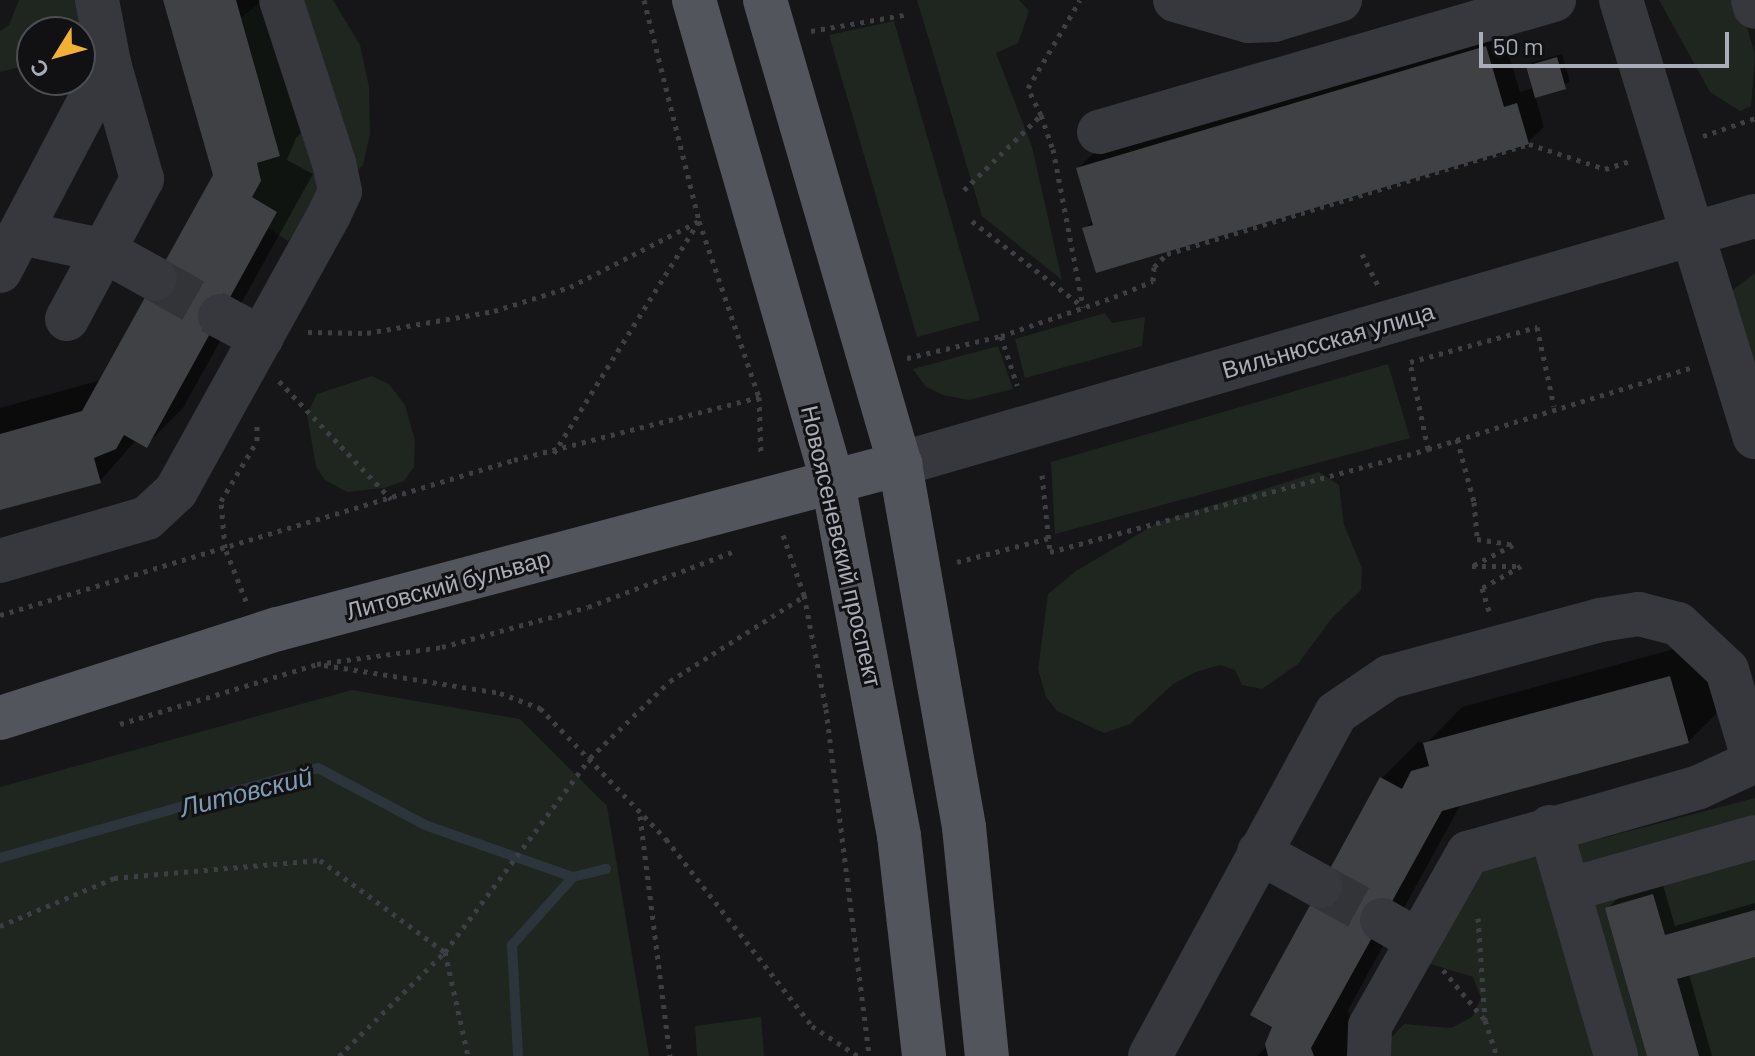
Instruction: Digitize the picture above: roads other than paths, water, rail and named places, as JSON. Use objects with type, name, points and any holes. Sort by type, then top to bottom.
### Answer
[{"type":"main road","name":"Новоясеневский проспект","points":[[694,0],[833,483],[889,774],[924,1056]]},
{"type":"main road","points":[[765,0],[900,464],[964,827],[987,1056]]},
{"type":"main road","name":"Литовский бульвар","points":[[0,718],[278,629],[900,464]]},
{"type":"street","points":[[67,319],[142,179],[109,63],[97,0]]},
{"type":"street","points":[[0,561],[147,518],[176,491],[340,191],[281,0]]},
{"type":"street","points":[[1175,0],[1248,21],[1274,20],[1340,0]]},
{"type":"street","points":[[1099,132],[1554,0]]},
{"type":"street","points":[[1621,0],[1690,235],[1740,371],[1755,437]]},
{"type":"street","points":[[1753,0],[1755,7]]},
{"type":"street","points":[[0,271],[109,63]]},
{"type":"street","name":"Вильнюсская улица","points":[[900,464],[1755,216]]},
{"type":"street","points":[[21,233],[105,251],[155,279]]},
{"type":"street","points":[[220,316],[266,330]]},
{"type":"street","points":[[1150,1056],[1336,713],[1361,694],[1389,677],[1600,620],[1639,614],[1678,624],[1703,643],[1727,670],[1754,761],[1699,787],[1550,827],[1468,853],[1400,930],[1370,1026],[1369,1056]]},
{"type":"street","points":[[1550,827],[1616,1056]]},
{"type":"street","points":[[1568,890],[1755,837]]},
{"type":"street","points":[[1259,852],[1320,886]]},
{"type":"waterway","name":"Литовский","points":[[0,858],[318,768],[425,825],[573,877]]},
{"type":"waterway","points":[[573,877],[606,869]]},
{"type":"waterway","points":[[518,1056],[512,945],[573,877]]},
{"type":"tunnel","points":[[155,279],[220,316]]},
{"type":"tunnel","points":[[1320,886],[1382,920]]}]
